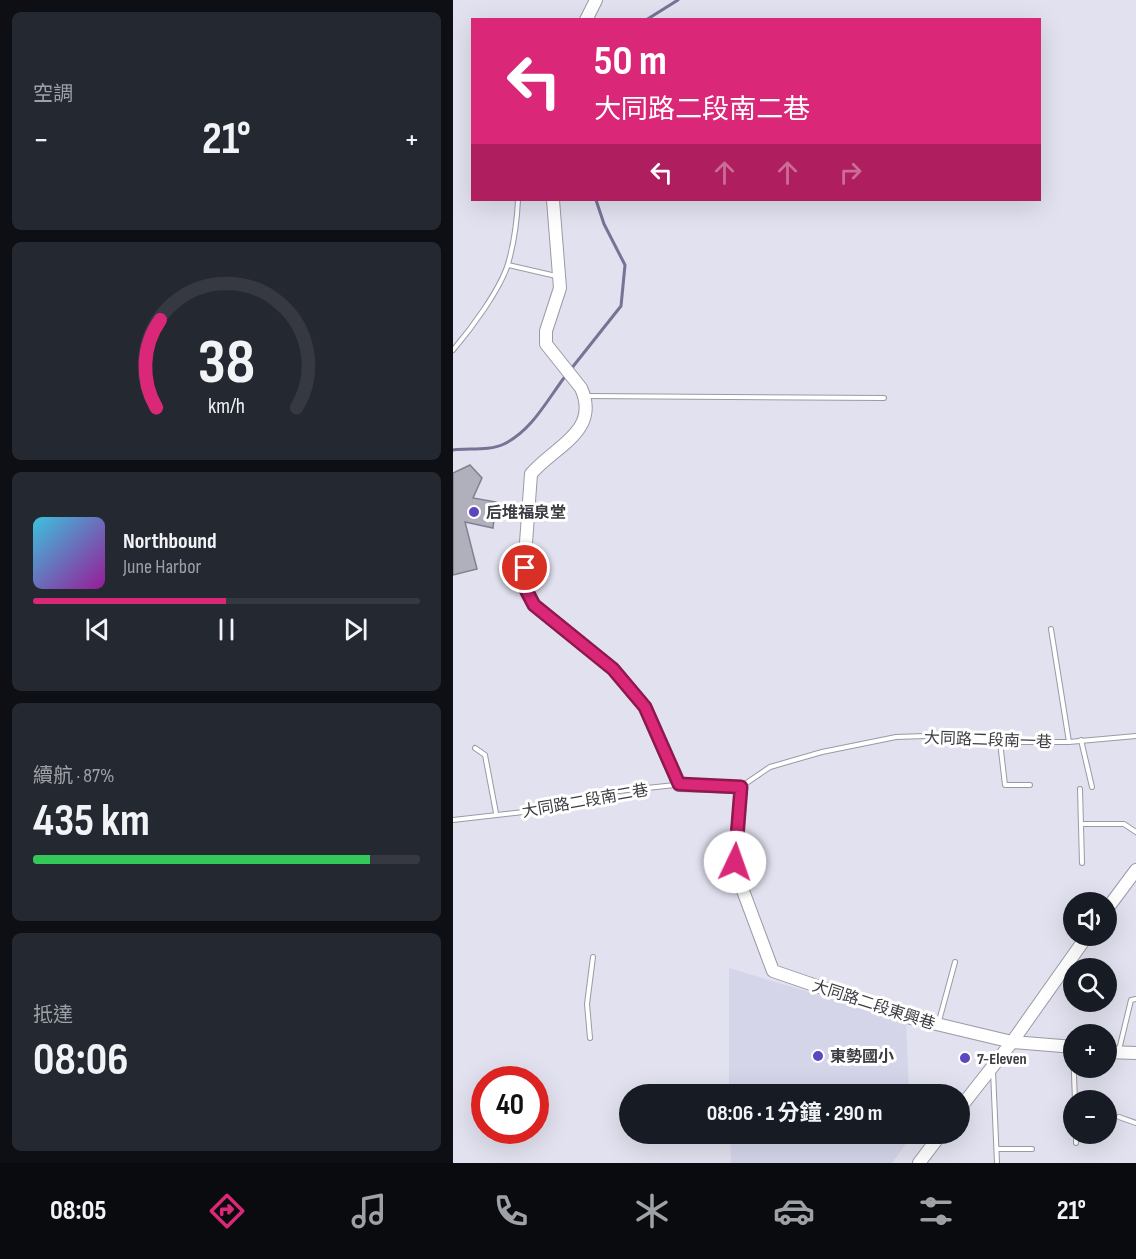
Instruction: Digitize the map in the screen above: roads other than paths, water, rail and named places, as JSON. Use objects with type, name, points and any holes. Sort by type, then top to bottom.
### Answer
[{"type":"street","points":[[587,18],[596,0]]},
{"type":"street","points":[[553,201],[560,288],[546,332],[546,344],[584,396],[583,425],[531,474],[523,584],[534,605],[613,669],[645,707],[679,784]]},
{"type":"street","name":"大同路二段南二巷","points":[[679,784],[741,787]]},
{"type":"street","name":"大同路二段東興巷","points":[[741,787],[735,862],[742,888],[773,971],[907,1017],[1011,1042],[1063,1046]]},
{"type":"street","points":[[1117,896],[1136,870]]},
{"type":"street","points":[[970,1095],[1080,946]]},
{"type":"street","points":[[919,1163],[933,1144]]},
{"type":"lane","points":[[453,350],[482,309],[508,265],[516,229],[518,201]]},
{"type":"lane","points":[[508,265],[560,277]]},
{"type":"lane","points":[[584,396],[884,398]]},
{"type":"lane","points":[[1051,629],[1069,742]]},
{"type":"lane","name":"大同路二段南一巷","points":[[741,787],[770,767],[822,752],[887,739],[955,735],[1000,742],[1069,742],[1136,736]]},
{"type":"lane","points":[[1081,740],[1092,787]]},
{"type":"lane","points":[[1000,742],[1005,785],[1030,785]]},
{"type":"lane","points":[[475,748],[485,755],[496,813]]},
{"type":"lane","name":"大同路二段南二巷","points":[[453,820],[496,813],[550,809],[609,792],[679,784]]},
{"type":"lane","points":[[1080,789],[1082,863]]},
{"type":"lane","points":[[1081,824],[1124,824],[1136,832]]},
{"type":"lane","points":[[590,1038],[587,1004],[593,957]]},
{"type":"lane","points":[[938,1025],[955,962]]},
{"type":"lane","points":[[1125,1054],[1131,1000],[1136,999]]},
{"type":"lane","points":[[993,1064],[997,1163]]},
{"type":"lane","points":[[1119,1117],[1136,1123]]},
{"type":"lane","points":[[997,1149],[1032,1149]]},
{"type":"waterway","points":[[649,18],[678,0]]},
{"type":"waterway","points":[[571,369],[621,306],[625,265],[604,224],[596,201]]},
{"type":"waterway","points":[[453,450],[492,448],[514,438],[532,422],[567,374]]},
{"type":"place","name":"后堆福泉堂","points":[[474,512]]},
{"type":"place","name":"東勢國小","points":[[818,1056]]},
{"type":"place","name":"7-Eleven","points":[[965,1058]]}]
